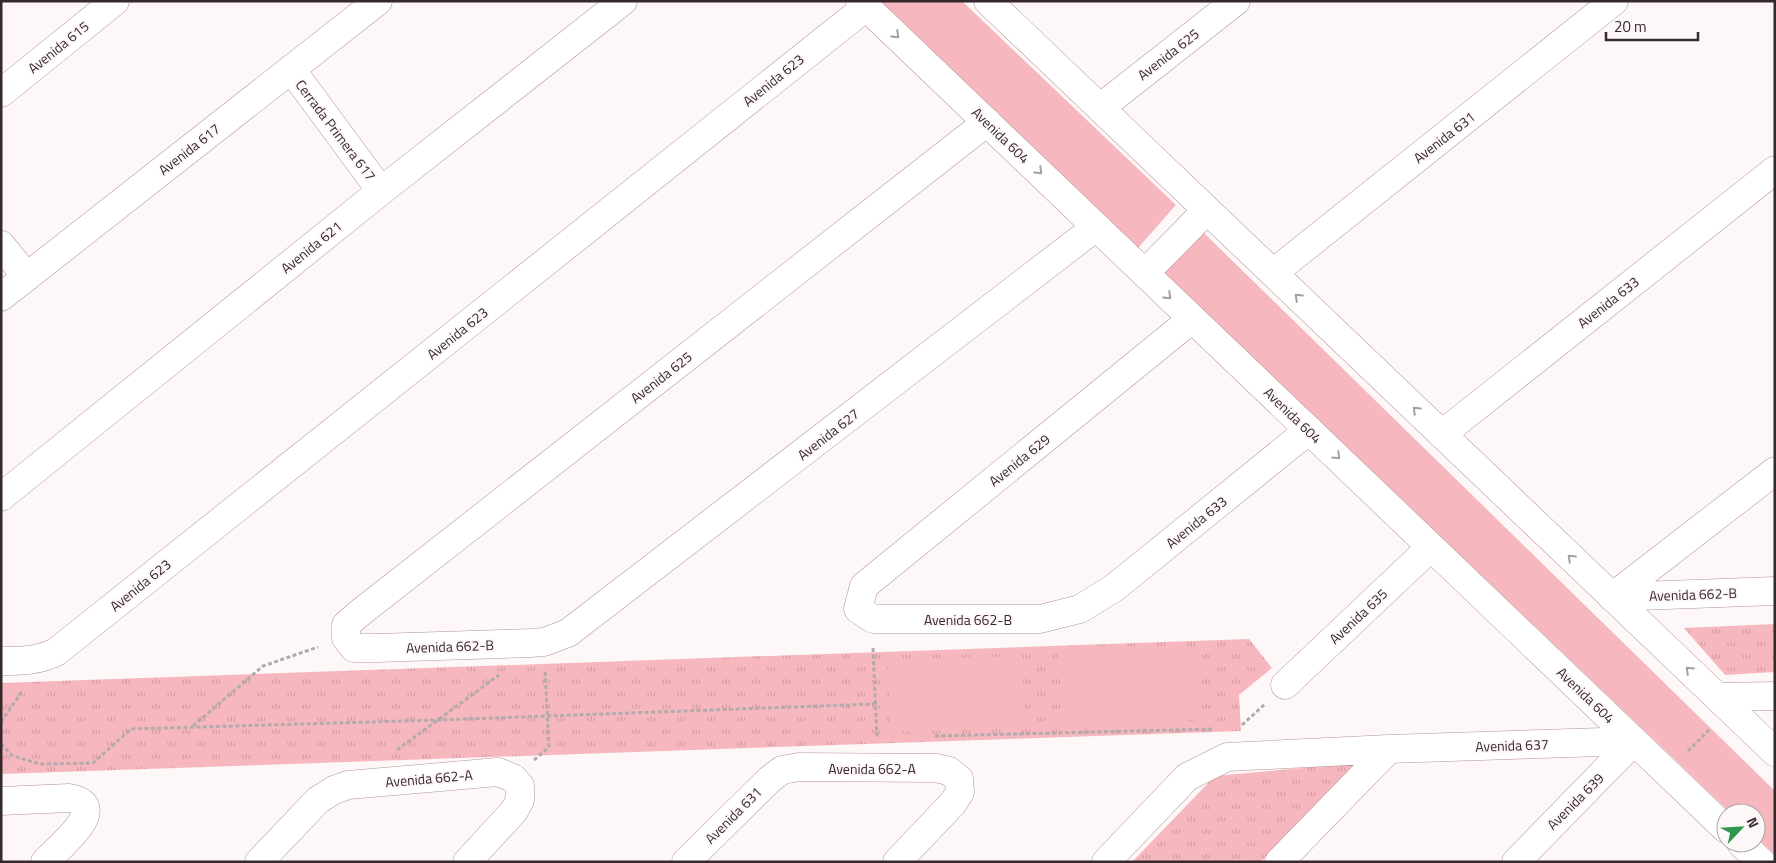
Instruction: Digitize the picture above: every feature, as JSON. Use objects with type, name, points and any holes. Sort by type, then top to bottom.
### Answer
[{"type":"street","name":"Avenida 615","points":[[1,93],[115,1]]},
{"type":"street","name":"Avenida 617","points":[[1,297],[378,1]]},
{"type":"street","name":"Avenida 621","points":[[1,497],[381,191],[623,1]]},
{"type":"street","points":[[988,1],[1775,752]]},
{"type":"street","name":"Avenida 625","points":[[1100,108],[1236,1]]},
{"type":"street","name":"Avenida 631","points":[[1273,273],[1614,1]]},
{"type":"street","name":"Avenida 604","points":[[863,4],[1716,819]]},
{"type":"street","name":"Avenida 623","points":[[1,661],[46,657],[64,646],[863,4]]},
{"type":"street","name":"Cerrada Primera 617","points":[[291,69],[381,191]]},
{"type":"street","name":"Avenida 625","points":[[346,638],[346,625],[361,612],[988,122]]},
{"type":"street","name":"Avenida 633","points":[[1442,434],[1775,170]]},
{"type":"street","points":[[1145,273],[1207,210]]},
{"type":"street","name":"Avenida 627","points":[[550,640],[578,627],[1096,226]]},
{"type":"street","points":[[1,246],[27,277]]},
{"type":"street","name":"Avenida 629","points":[[865,614],[864,586],[1192,319]]},
{"type":"street","name":"Avenida 633","points":[[1080,609],[1114,588],[1309,430]]},
{"type":"street","points":[[1612,597],[1775,471]]},
{"type":"street","name":"Avenida 635","points":[[1285,685],[1431,547]]},
{"type":"street","name":"Avenida 662-B","points":[[1612,597],[1775,591]]},
{"type":"street","name":"Avenida 662-B","points":[[865,614],[1040,619],[1080,609]]},
{"type":"street","name":"Avenida 662-B","points":[[346,638],[354,648],[550,640]]},
{"type":"street","points":[[1724,703],[1775,696]]},
{"type":"street","name":"Avenida 637","points":[[1106,862],[1187,777],[1227,757],[1389,749],[1634,741]]},
{"type":"street","name":"Avenida 639","points":[[1516,862],[1634,741]]},
{"type":"street","points":[[1280,862],[1389,749]]},
{"type":"street","name":"Avenida 662-A","points":[[782,770],[799,768],[936,768],[950,771],[959,779],[960,792],[953,803],[897,862]]},
{"type":"street","name":"Avenida 631","points":[[686,862],[769,780],[782,770]]},
{"type":"street","name":"Avenida 662-A","points":[[259,862],[318,800],[334,790],[348,786],[498,772],[517,782]]},
{"type":"street","points":[[467,862],[514,811],[520,800],[517,782]]},
{"type":"street","points":[[1,801],[69,798],[79,800],[85,805],[87,813],[82,823],[45,862]]},
{"type":"street","points":[[1752,853],[1761,862]]},
{"type":"path","points":[[865,614],[875,704],[876,738],[885,737]]},
{"type":"path","points":[[192,727],[263,666],[346,638]]},
{"type":"path","points":[[517,782],[548,747],[547,715],[550,640]]},
{"type":"path","points":[[393,753],[506,670]]},
{"type":"path","points":[[1667,772],[1724,703]]},
{"type":"path","points":[[1,744],[13,756],[40,764],[93,763],[131,728],[438,720],[875,704]]},
{"type":"path","points":[[934,736],[1220,729]]},
{"type":"green space","points":[[880,1],[962,1],[1176,205],[1138,248]]},
{"type":"green space","points":[[1203,232],[1775,791],[1775,855],[1766,846],[1766,803],[1720,803],[1164,273]]},
{"type":"green space","points":[[1775,624],[1775,672],[1725,675],[1684,628]]},
{"type":"green space","points":[[1249,639],[1272,668],[1239,695],[1241,731],[1,774],[1,683]]},
{"type":"green space","points":[[1194,648],[1197,720],[1062,724],[1059,652]]},
{"type":"green space","points":[[1022,656],[1025,728],[890,732],[888,660]]},
{"type":"green space","points":[[1356,763],[1261,862],[1132,862],[1215,776]]}]
